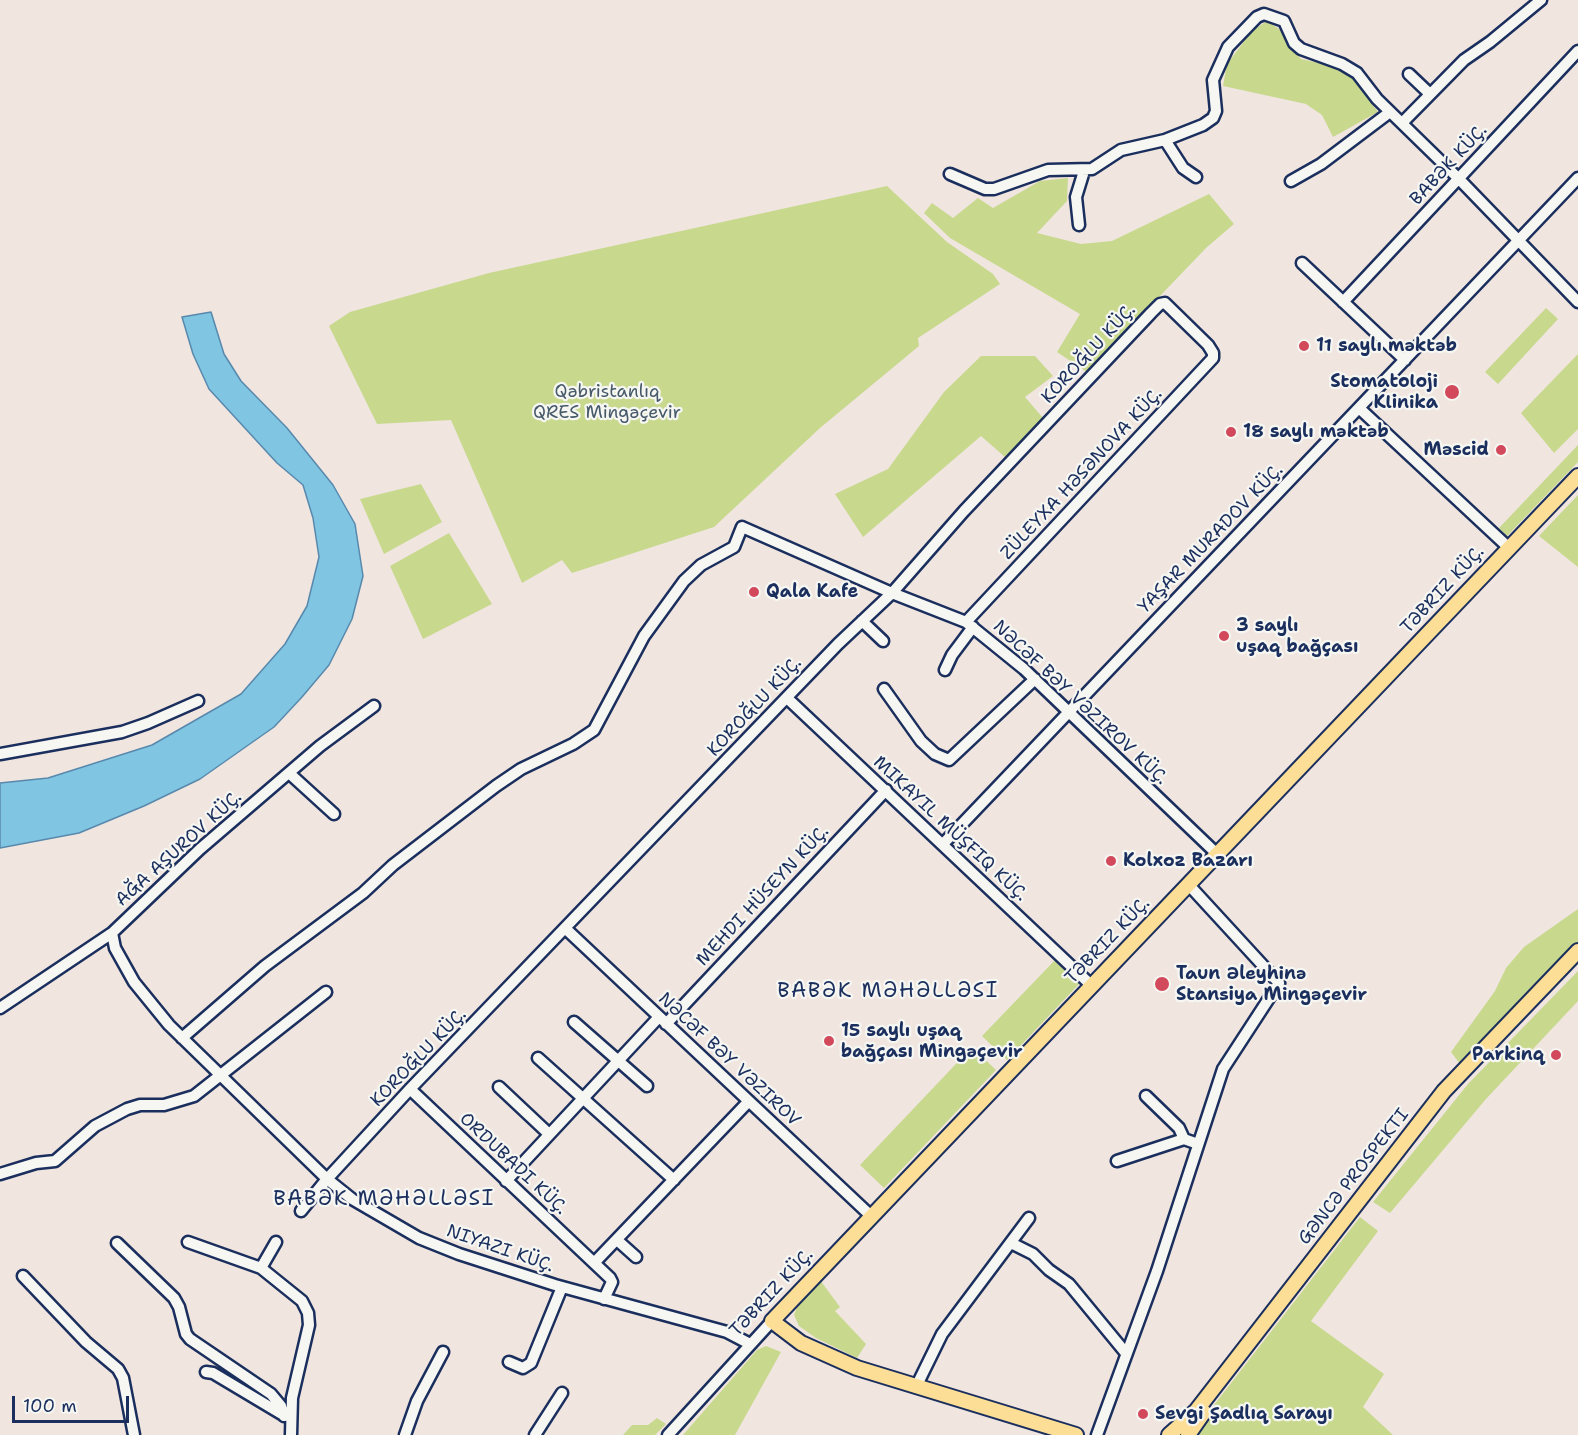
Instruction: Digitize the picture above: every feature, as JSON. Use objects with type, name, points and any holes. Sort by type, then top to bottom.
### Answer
[{"type":"main road","name":"TƏBRIZ KÜÇ.","points":[[772,1321],[870,1215],[1578,477]]},
{"type":"main road","name":"GƏNCƏ PROSPEKTI","points":[[1169,1435],[1196,1411],[1444,1090],[1578,951]]},
{"type":"main road","name":"GƏNCƏ PROSPEKTI","points":[[1188,1435],[1450,1095],[1578,964]]},
{"type":"main road","points":[[772,1321],[801,1343],[830,1357],[916,1387],[1076,1435]]},
{"type":"street","points":[[1402,123],[1464,60],[1541,0]]},
{"type":"street","points":[[950,174],[985,189],[994,189],[1048,170],[1060,168],[1084,171],[1122,150],[1165,140],[1203,125],[1213,118],[1216,111],[1213,80],[1218,65],[1228,47],[1257,17],[1264,14],[1284,21],[1294,43],[1301,49],[1350,68],[1390,112],[1459,179],[1578,302]]},
{"type":"street","name":"BABƏK KÜÇ.","points":[[1343,302],[1578,51]]},
{"type":"street","points":[[1409,74],[1429,93]]},
{"type":"street","points":[[1291,181],[1321,164],[1390,112]]},
{"type":"street","points":[[1165,140],[1183,168],[1196,177]]},
{"type":"street","points":[[1079,225],[1076,197],[1084,171]]},
{"type":"street","name":"YAŞAR MURADOV KÜÇ.","points":[[943,844],[1578,178]]},
{"type":"street","points":[[1302,263],[1405,360]]},
{"type":"street","name":"KOROĞLU KÜÇ.","points":[[301,1211],[327,1179],[410,1089],[787,698],[892,593],[964,511],[1160,304],[1165,303],[1208,345]]},
{"type":"street","name":"ZÜLEYXA HƏSƏNOVA KÜÇ.","points":[[970,624],[1212,358],[1213,353],[1208,345]]},
{"type":"street","points":[[1359,408],[1508,548]]},
{"type":"street","name":"NƏCƏF BƏY VƏZIROV KÜÇ.","points":[[182,1038],[265,966],[363,893],[393,865],[496,786],[521,769],[573,744],[594,730],[644,636],[684,581],[701,565],[734,547],[742,527],[892,593],[970,624],[1035,679],[1217,854]]},
{"type":"street","points":[[862,621],[883,641]]},
{"type":"street","points":[[945,670],[970,624]]},
{"type":"street","points":[[884,689],[921,741],[935,754],[949,760],[1035,679]]},
{"type":"street","points":[[787,698],[1091,985]]},
{"type":"street","points":[[0,754],[122,732],[198,701]]},
{"type":"street","name":"AĞA AŞUROV KÜÇ.","points":[[0,1008],[112,933],[200,849],[289,773],[374,706]]},
{"type":"street","points":[[289,773],[334,814]]},
{"type":"street","name":"MEHDI HÜSEYN KÜÇ.","points":[[506,1181],[617,1061],[662,1021],[886,790]]},
{"type":"street","points":[[1097,1435],[1125,1352],[1157,1271],[1223,1069],[1279,983],[1188,884]]},
{"type":"street","name":"NƏCƏF BƏY VƏZIROV","points":[[566,929],[870,1215]]},
{"type":"street","name":"NIYAZI KÜÇ.","points":[[112,933],[115,948],[134,982],[182,1038],[327,1179],[352,1199],[419,1238],[459,1254],[562,1287],[727,1332],[750,1344]]},
{"type":"street","points":[[0,1174],[36,1163],[55,1161],[95,1126],[127,1109],[140,1105],[180,1101],[194,1096],[326,992]]},
{"type":"street","points":[[574,1022],[646,1086]]},
{"type":"street","points":[[538,1058],[674,1180]]},
{"type":"street","points":[[499,1088],[549,1134]]},
{"type":"street","name":"ORDUBADI KÜÇ.","points":[[410,1089],[612,1281],[604,1299]]},
{"type":"street","points":[[1146,1096],[1179,1128],[1184,1139]]},
{"type":"street","points":[[594,1263],[749,1101]]},
{"type":"street","points":[[1118,1161],[1184,1139],[1198,1144]]},
{"type":"street","points":[[916,1387],[942,1334],[1029,1218]]},
{"type":"street","points":[[617,1240],[636,1257]]},
{"type":"street","points":[[188,1242],[261,1268],[299,1296],[309,1318],[287,1418]]},
{"type":"street","points":[[261,1268],[276,1242]]},
{"type":"street","points":[[117,1243],[174,1298],[179,1307],[186,1334],[190,1339],[271,1394],[287,1418],[291,1435]]},
{"type":"street","points":[[1011,1243],[1033,1254],[1049,1270],[1069,1284],[1125,1352]]},
{"type":"street","points":[[23,1276],[86,1342],[118,1369],[123,1378],[134,1435]]},
{"type":"street","points":[[509,1362],[523,1368],[531,1363],[562,1287]]},
{"type":"street","name":"TƏBRIZ KÜÇ.","points":[[668,1435],[772,1321]]},
{"type":"street","points":[[405,1435],[417,1401],[443,1352]]},
{"type":"street","points":[[206,1372],[213,1373],[287,1418]]},
{"type":"street","points":[[535,1435],[562,1393]]},
{"type":"green space","points":[[1267,21],[1279,29],[1301,59],[1336,67],[1350,75],[1378,112],[1333,137],[1322,115],[1306,104],[1223,86],[1227,64],[1252,31]]},
{"type":"green space","points":[[1068,178],[1067,201],[1037,233],[1081,244],[1112,241],[1209,194],[1234,224],[1207,247],[1087,372],[1057,352],[1080,314],[950,238],[924,213],[932,203],[953,218],[978,198],[993,208],[1040,181]]},
{"type":"green space","name":"Qəbristanlıq QRES Mingəçevir","points":[[887,186],[947,242],[993,274],[1000,284],[918,338],[919,346],[820,428],[714,527],[572,573],[562,560],[522,583],[451,420],[377,424],[329,326],[350,312],[489,273]]},
{"type":"green space","points":[[1546,308],[1558,319],[1498,384],[1485,372]]},
{"type":"green space","points":[[1578,354],[1578,429],[1554,453],[1521,413]]},
{"type":"green space","points":[[981,356],[1035,356],[1053,376],[1025,397],[1043,418],[1006,458],[981,436],[863,537],[835,494],[888,469],[944,392]]},
{"type":"green space","points":[[1578,445],[1578,462],[1507,536],[1499,528]]},
{"type":"green space","points":[[421,484],[442,522],[384,554],[360,499]]},
{"type":"green space","points":[[1578,495],[1578,567],[1539,536]]},
{"type":"green space","points":[[449,533],[492,604],[423,639],[390,566]]},
{"type":"green space","points":[[1578,909],[1578,943],[1460,1064],[1451,1052],[1495,991],[1506,968],[1524,947]]},
{"type":"green space","points":[[1056,959],[1080,983],[1007,1060],[982,1036]]},
{"type":"green space","points":[[1578,971],[1578,1001],[1486,1099],[1390,1213],[1373,1202],[1468,1084]]},
{"type":"green space","points":[[972,1047],[996,1070],[884,1188],[860,1165]]},
{"type":"green space","points":[[1360,1217],[1378,1231],[1311,1321],[1384,1374],[1363,1407],[1393,1435],[1196,1435],[1207,1414]]},
{"type":"green space","points":[[820,1280],[840,1307],[835,1311],[866,1344],[857,1358],[816,1338],[799,1326],[794,1315],[798,1305]]},
{"type":"green space","points":[[766,1346],[781,1352],[735,1435],[683,1435],[757,1350]]},
{"type":"green space","points":[[657,1418],[666,1424],[655,1435],[623,1435],[632,1425],[648,1425]]},
{"type":"water","points":[[211,312],[224,354],[241,381],[287,428],[333,485],[355,524],[363,576],[352,619],[329,665],[274,727],[200,779],[144,806],[79,833],[0,848],[0,783],[48,778],[152,745],[241,694],[285,644],[307,606],[319,557],[313,518],[303,485],[277,463],[209,389],[193,354],[182,317]]},
{"type":"place","name":"11 saylı məktəb","points":[[1304,346]]},
{"type":"place","name":"Stomatoloji Klinika","points":[[1452,392]]},
{"type":"place","name":"18 saylı məktəb","points":[[1231,432]]},
{"type":"place","name":"Məscid","points":[[1501,450]]},
{"type":"place","name":"Qala Kafe","points":[[754,592]]},
{"type":"place","name":"3 saylı uşaq bağçası","points":[[1224,636]]},
{"type":"place","name":"Kolxoz Bazarı","points":[[1111,861]]},
{"type":"place","name":"Taun Əleyhinə Stansiya Mingəçevir","points":[[1162,984]]},
{"type":"place","name":"15 saylı uşaq bağçası Mingəçevir","points":[[829,1041]]},
{"type":"place","name":"Parkinq","points":[[1556,1055]]},
{"type":"place","name":"Sevgi Şadlıq Sarayı","points":[[1143,1414]]},
{"type":"district","name":"BABƏK MƏHƏLLƏSI","points":[[888,992]]},
{"type":"district","name":"BABƏK MƏHƏLLƏSI","points":[[384,1200]]}]
